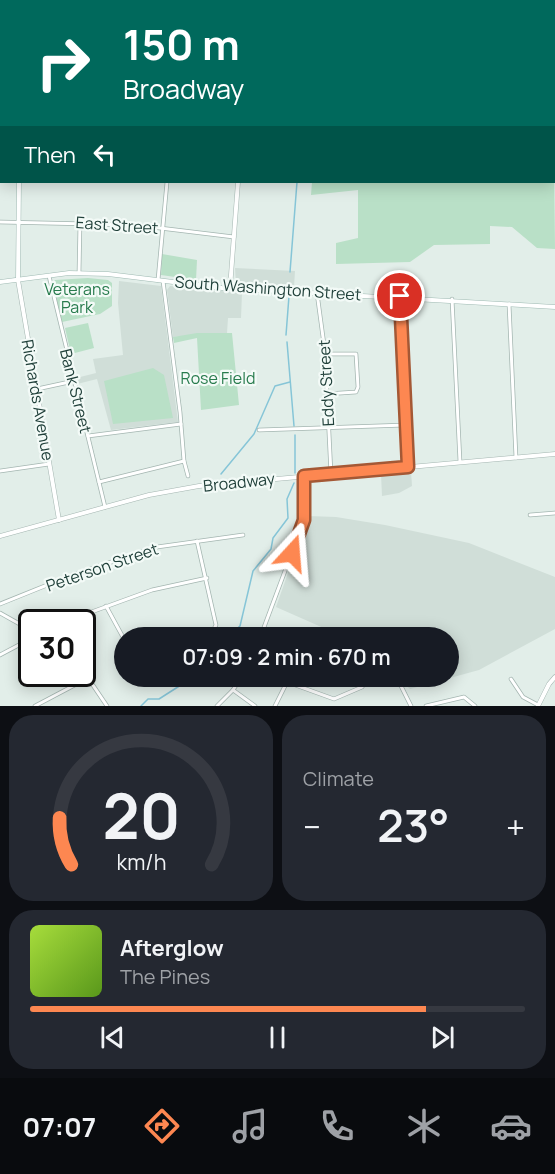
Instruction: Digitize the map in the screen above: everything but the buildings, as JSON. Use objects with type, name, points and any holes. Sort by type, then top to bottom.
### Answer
[{"type":"street","name":"Richards Avenue","points":[[19,183],[18,280],[59,520]]},
{"type":"street","points":[[158,280],[167,183]]},
{"type":"street","points":[[230,288],[238,183]]},
{"type":"street","name":"East Street","points":[[0,222],[80,222],[162,228],[234,237]]},
{"type":"street","points":[[79,273],[80,222]]},
{"type":"street","name":"South Washington Street","points":[[0,282],[79,273],[230,288],[400,296],[555,307]]},
{"type":"street","name":"Bank Street","points":[[49,276],[105,507]]},
{"type":"street","points":[[163,281],[181,424],[183,461],[188,476]]},
{"type":"street","name":"Eddy Street","points":[[317,292],[325,354],[331,474]]},
{"type":"street","points":[[400,296],[408,467]]},
{"type":"street","points":[[452,300],[460,462]]},
{"type":"street","points":[[510,304],[516,458]]},
{"type":"street","points":[[325,354],[356,354],[358,387],[356,392],[327,394]]},
{"type":"street","points":[[36,389],[74,381]]},
{"type":"street","points":[[87,436],[181,424]]},
{"type":"street","points":[[259,430],[406,425]]},
{"type":"street","name":"Broadway","points":[[0,536],[184,488],[555,454]]},
{"type":"street","points":[[99,482],[183,461]]},
{"type":"street","points":[[0,471],[49,464]]},
{"type":"street","points":[[264,627],[304,520],[304,476]]},
{"type":"street","points":[[530,515],[555,513]]},
{"type":"street","name":"Peterson Street","points":[[0,604],[72,575],[149,549],[243,535]]},
{"type":"street","points":[[197,541],[207,578],[215,627]]},
{"type":"street","points":[[96,610],[152,590],[207,578]]},
{"type":"street","points":[[106,606],[117,627]]},
{"type":"street","points":[[0,613],[18,623]]},
{"type":"street","points":[[0,655],[18,645]]},
{"type":"street","points":[[511,679],[523,697],[538,706],[555,677]]},
{"type":"street","points":[[35,706],[71,687]]},
{"type":"street","points":[[94,687],[107,706]]},
{"type":"street","points":[[217,706],[235,687]]},
{"type":"street","points":[[275,706],[284,687]]},
{"type":"street","points":[[301,687],[334,699],[362,687]]},
{"type":"street","points":[[402,687],[411,706]]},
{"type":"street","points":[[233,690],[255,706]]},
{"type":"street","points":[[426,706],[464,697],[475,706]]},
{"type":"shaded area","points":[[235,268],[295,271],[294,287],[236,284]]},
{"type":"shaded area","points":[[119,281],[161,286],[178,422],[111,430],[97,379],[77,384],[76,378],[96,373],[93,359],[123,355],[118,303]]},
{"type":"shaded area","points":[[170,286],[242,293],[241,318],[228,318],[227,333],[173,337],[167,290]]},
{"type":"shaded area","points":[[411,471],[412,486],[399,493],[382,496],[381,474]]},
{"type":"shaded area","points":[[308,516],[336,517],[385,525],[469,543],[555,577],[555,629],[479,670],[459,676],[459,627],[321,627],[276,607]]},
{"type":"green space","points":[[312,183],[554,183],[555,249],[537,248],[512,227],[490,226],[490,244],[434,245],[410,262],[336,264],[336,243],[358,238],[358,190],[311,195]]},
{"type":"green space","points":[[162,254],[197,260],[196,280],[161,275]]},
{"type":"green space","name":"Veterans Park","points":[[88,278],[108,280],[112,283],[112,306],[100,314],[62,322],[53,284],[55,280]]},
{"type":"green space","points":[[88,323],[94,348],[71,354],[65,328]]},
{"type":"green space","name":"Rose Field","points":[[197,333],[232,333],[239,405],[201,410],[197,338],[174,343],[173,337]]},
{"type":"green space","points":[[153,368],[164,375],[173,418],[113,424],[104,381]]},
{"type":"waterway","points":[[290,272],[297,183]]},
{"type":"waterway","points":[[286,335],[289,296]]},
{"type":"waterway","points":[[287,342],[294,426]]},
{"type":"waterway","points":[[221,474],[254,434],[275,386],[290,382]]},
{"type":"waterway","points":[[295,435],[295,473]]},
{"type":"waterway","points":[[239,627],[253,571],[271,549],[273,538],[288,518],[287,499],[294,483]]},
{"type":"waterway","points":[[141,706],[148,699],[159,699],[178,687]]},
{"type":"route","points":[[292,553],[304,520],[304,476],[408,467],[400,296]]}]
